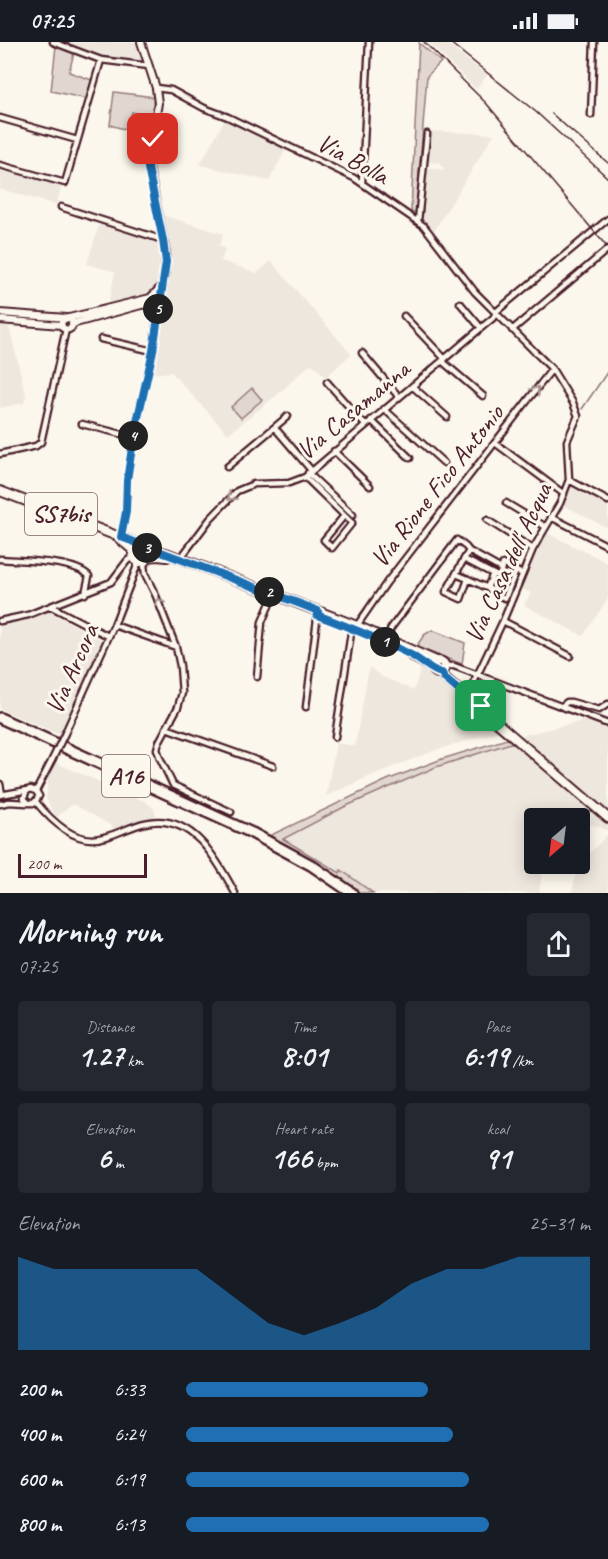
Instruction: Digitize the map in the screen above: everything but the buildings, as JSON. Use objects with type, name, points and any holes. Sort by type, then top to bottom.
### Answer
[{"type":"highway","name":"A16","points":[[0,718],[310,865],[352,893]]},
{"type":"highway","name":"A16","points":[[0,725],[249,835]]},
{"type":"highway","name":"A16","points":[[269,845],[342,893]]},
{"type":"main road","name":"SS7bis","points":[[0,493],[386,639],[434,665]]},
{"type":"main road","points":[[121,538],[140,557]]},
{"type":"main road","points":[[137,547],[144,547],[149,553],[140,557],[137,547]]},
{"type":"main road","name":"SS7bis","points":[[140,557],[164,556],[180,560]]},
{"type":"main road","name":"SS7bis","points":[[355,627],[434,665]]},
{"type":"main road","name":"SS7bis","points":[[434,665],[442,661],[444,678],[608,818]]},
{"type":"street","points":[[53,42],[101,60],[149,66]]},
{"type":"street","points":[[121,538],[126,512],[127,480],[133,437],[153,351],[166,262],[148,168],[158,114],[156,87],[141,42]]},
{"type":"street","points":[[362,183],[369,42]]},
{"type":"street","points":[[591,115],[594,42]]},
{"type":"street","points":[[0,165],[64,183],[101,60]]},
{"type":"street","name":"Via Bolla","points":[[156,87],[171,90],[362,183],[418,221],[432,234],[475,292],[552,369]]},
{"type":"street","points":[[0,118],[77,140]]},
{"type":"street","points":[[418,221],[427,134]]},
{"type":"street","points":[[62,207],[163,240]]},
{"type":"street","name":"Via Casamanna","points":[[180,560],[210,519],[237,490],[254,484],[289,483],[308,473],[608,219]]},
{"type":"street","points":[[512,330],[608,249]]},
{"type":"street","points":[[0,313],[69,320],[150,297],[163,285]]},
{"type":"street","points":[[460,303],[482,328]]},
{"type":"street","points":[[0,454],[36,446],[41,442],[64,327],[62,321],[141,305],[149,304],[158,308]]},
{"type":"street","points":[[404,316],[443,360],[483,396]]},
{"type":"street","points":[[0,320],[69,329],[69,320]]},
{"type":"street","points":[[101,339],[153,351]]},
{"type":"street","points":[[362,353],[399,397]]},
{"type":"street","name":"Via Rione Fico Antonio","points":[[355,627],[441,510],[552,369]]},
{"type":"street","name":"Via Casa dell' Acqua","points":[[477,675],[503,621],[533,549],[564,494],[569,480],[567,441],[578,413],[552,369]]},
{"type":"street","points":[[327,382],[365,425]]},
{"type":"street","points":[[412,386],[447,417]]},
{"type":"street","points":[[384,409],[444,463]]},
{"type":"street","points":[[226,467],[288,416]]},
{"type":"street","points":[[371,420],[410,458]]},
{"type":"street","points":[[82,424],[133,437]]},
{"type":"street","points":[[275,428],[308,473],[352,523],[332,548],[324,540],[344,516]]},
{"type":"street","points":[[495,443],[564,494]]},
{"type":"street","points":[[334,451],[370,486]]},
{"type":"street","points":[[308,473],[353,515]]},
{"type":"street","points":[[569,480],[608,501]]},
{"type":"street","points":[[506,503],[546,527]]},
{"type":"street","points":[[551,517],[608,546]]},
{"type":"street","points":[[487,520],[533,549]]},
{"type":"street","points":[[386,639],[391,628],[458,540],[469,551],[501,568]]},
{"type":"street","points":[[468,579],[461,599],[446,592],[469,551]]},
{"type":"street","points":[[0,621],[28,615],[85,594],[111,582],[127,561],[140,557],[176,647],[180,666],[182,693],[178,707],[157,749],[160,758],[173,785],[231,812]]},
{"type":"street","name":"Via Arcora","points":[[36,802],[39,796],[36,791],[114,625],[140,557]]},
{"type":"street","points":[[0,559],[78,568],[89,576],[85,594]]},
{"type":"street","points":[[464,559],[499,578]]},
{"type":"street","points":[[494,591],[503,564],[522,574]]},
{"type":"street","points":[[456,574],[504,598],[516,571]]},
{"type":"street","points":[[486,588],[493,574]]},
{"type":"street","points":[[257,677],[262,622],[273,596]]},
{"type":"street","points":[[50,606],[108,636]]},
{"type":"street","points":[[306,707],[317,613]]},
{"type":"street","points":[[503,621],[570,656]]},
{"type":"street","points":[[114,625],[176,647]]},
{"type":"street","points":[[336,737],[355,627]]},
{"type":"street","points":[[443,669],[454,666],[608,724]]},
{"type":"street","points":[[477,675],[472,688],[473,696],[484,712]]},
{"type":"street","points":[[562,706],[571,702],[599,710],[608,705]]},
{"type":"street","points":[[166,728],[273,766]]},
{"type":"street","points":[[0,784],[1,795],[28,790],[36,791]]},
{"type":"street","points":[[28,790],[24,796],[28,803]]},
{"type":"street","points":[[0,804],[36,802],[50,818],[81,838],[102,838],[146,822],[170,822],[196,836],[214,856],[235,893]]},
{"type":"shaded area","points":[[59,42],[138,42],[143,60],[137,62],[109,59]]},
{"type":"shaded area","points":[[428,42],[444,42],[487,75],[476,89]]},
{"type":"shaded area","points":[[419,43],[441,62],[427,76],[416,213],[411,211]]},
{"type":"shaded area","points":[[56,46],[74,53],[69,72],[92,80],[87,99],[51,91]]},
{"type":"shaded area","points":[[114,92],[154,97],[152,117],[132,112],[127,130],[110,125]]},
{"type":"shaded area","points":[[225,119],[286,149],[269,181],[200,165]]},
{"type":"shaded area","points":[[430,131],[494,134],[434,231],[421,218],[426,168],[443,170],[444,167],[441,167],[441,163],[428,162]]},
{"type":"shaded area","points":[[0,167],[62,185],[56,205],[0,189]]},
{"type":"shaded area","points":[[162,215],[223,234],[219,246],[225,249],[221,261],[257,273],[271,261],[351,354],[326,377],[312,364],[308,366],[276,396],[228,434],[171,372],[150,374],[169,276],[168,243]]},
{"type":"shaded area","points":[[100,222],[159,240],[160,262],[156,290],[148,296],[108,306],[115,272],[87,264]]},
{"type":"shaded area","points":[[0,326],[9,326],[26,396],[24,403],[0,408]]},
{"type":"shaded area","points":[[252,388],[262,400],[241,418],[231,407]]},
{"type":"shaded area","points":[[571,484],[608,503],[608,528],[561,504]]},
{"type":"shaded area","points":[[547,533],[608,563],[608,598],[583,636],[524,605],[531,593],[520,588]]},
{"type":"shaded area","points":[[47,610],[103,641],[60,735],[0,709],[0,621],[31,618]]},
{"type":"shaded area","points":[[432,630],[465,643],[462,664],[416,647],[424,635]]},
{"type":"shaded area","points":[[421,666],[500,731],[436,750],[326,796],[336,743],[355,746],[369,667],[383,677],[414,690]]},
{"type":"shaded area","points":[[587,720],[608,727],[608,812],[519,736]]},
{"type":"shaded area","points":[[510,738],[514,742],[436,767],[344,807],[283,839],[340,873],[341,870],[373,893],[359,893],[269,836],[387,780],[442,759]]},
{"type":"shaded area","points":[[514,742],[608,822],[608,831],[590,824],[590,808],[524,808],[524,874],[542,874],[539,893],[373,893],[341,871],[340,873],[282,840],[344,807],[436,767]]},
{"type":"shaded area","points":[[54,762],[146,802],[154,809],[156,817],[113,830],[112,826],[73,804],[57,817],[46,798],[48,776]]},
{"type":"shaded area","points":[[608,834],[608,893],[572,893],[576,874],[590,874],[590,853]]},
{"type":"waterway","points":[[582,409],[608,371]]},
{"type":"railway","points":[[424,42],[486,103],[608,248]]},
{"type":"railway","points":[[449,42],[536,112],[608,178]]},
{"type":"railway","points":[[552,114],[608,163]]},
{"type":"route","points":[[153,139],[148,168],[166,262],[153,351],[134,435],[121,537],[303,605],[318,611],[317,615],[388,643],[433,668],[436,673],[442,673],[444,678],[484,712],[481,706]]}]
